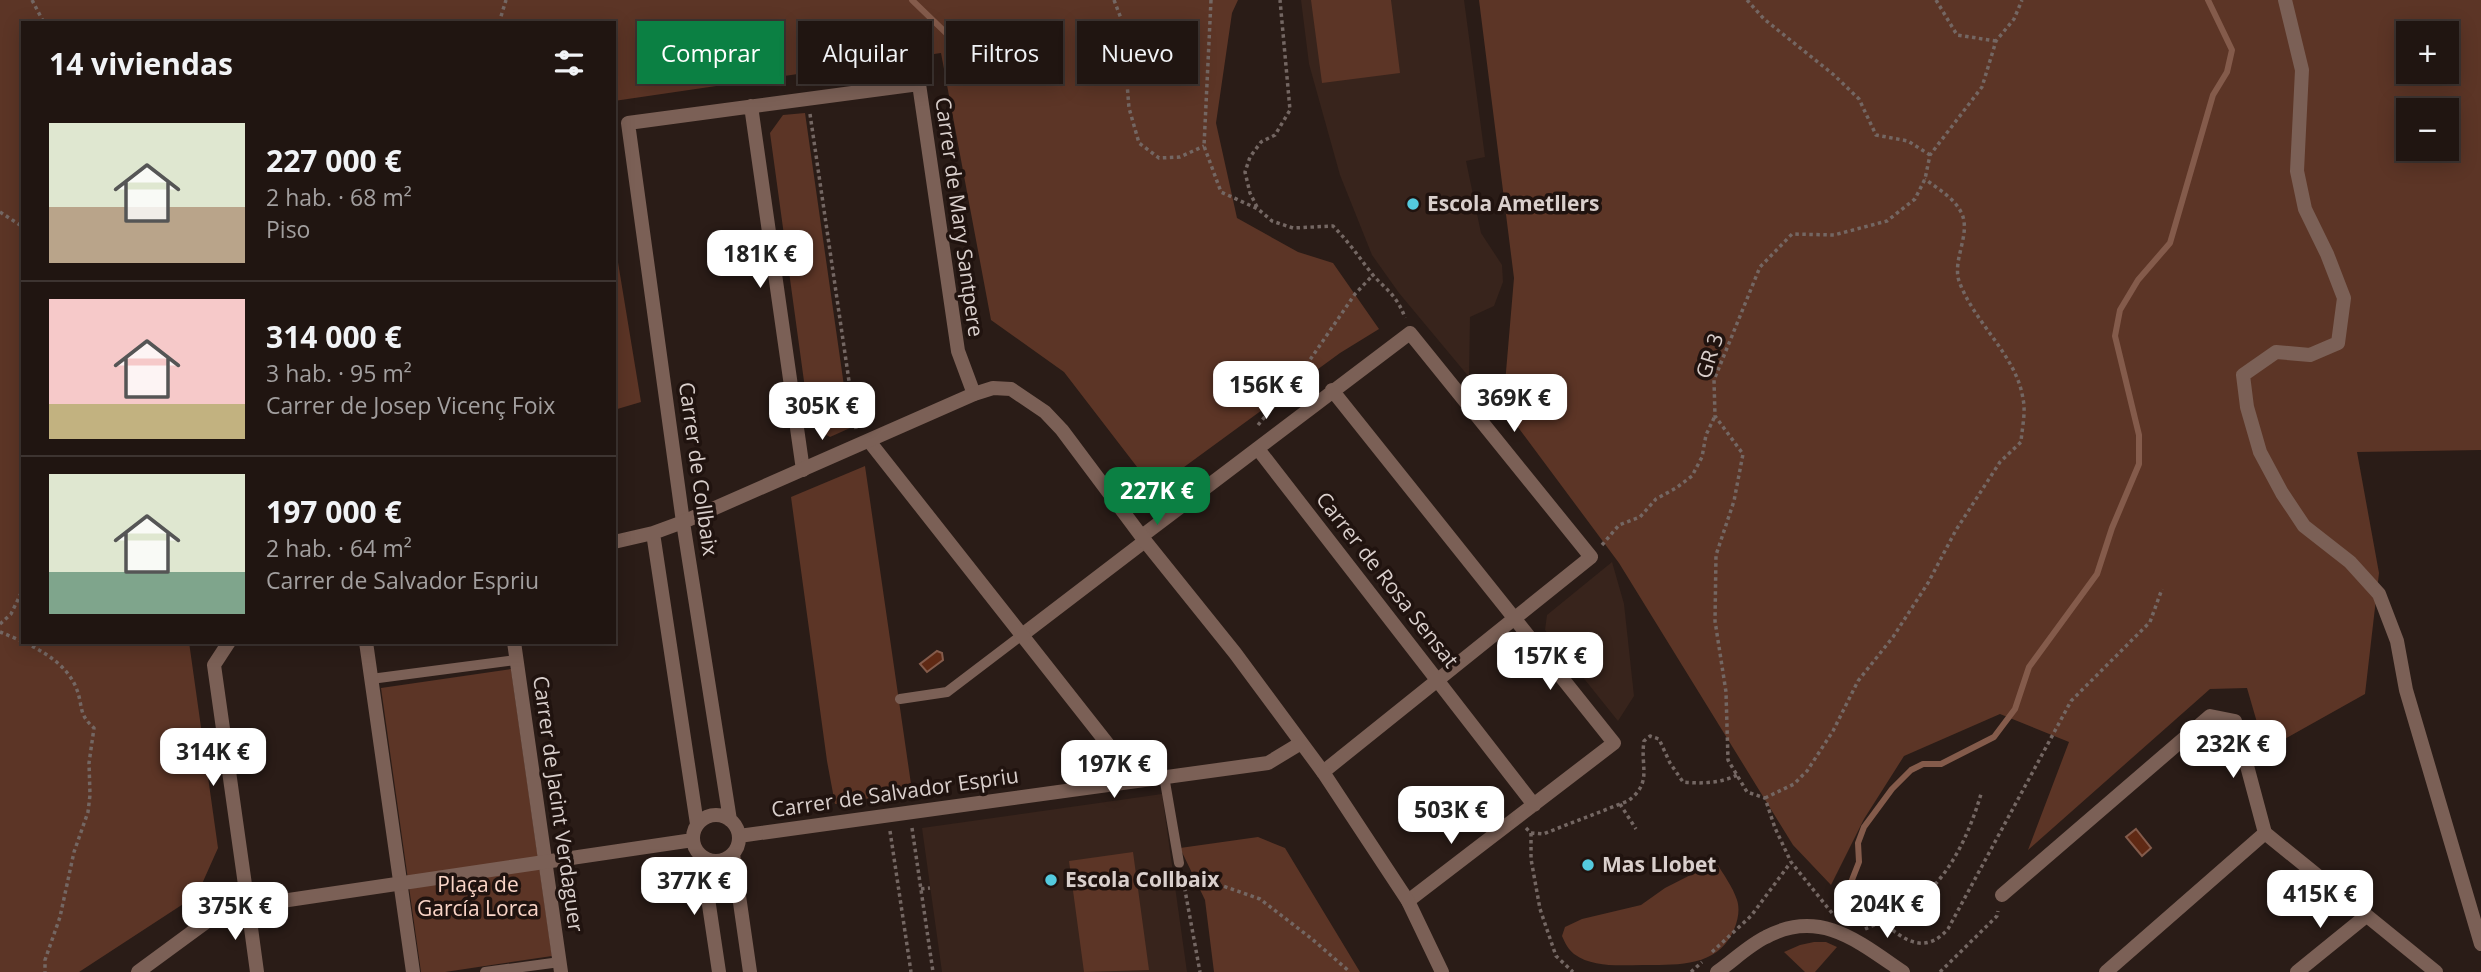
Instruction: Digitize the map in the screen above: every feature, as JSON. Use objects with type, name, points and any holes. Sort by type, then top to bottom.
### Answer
[{"type":"street","points":[[2285,0],[2302,70],[2297,171],[2305,209],[2344,298],[2338,342],[2310,355],[2276,352],[2243,375],[2247,407],[2260,452],[2282,494],[2304,526],[2350,562],[2379,594],[2398,640],[2406,690],[2481,944]]},
{"type":"street","name":"Carrer de Mary Santpere","points":[[628,123],[919,84],[958,351],[974,394]]},
{"type":"street","points":[[751,106],[803,470]]},
{"type":"street","name":"Carrer de Collbaix","points":[[628,123],[683,522],[730,820]]},
{"type":"street","points":[[1023,635],[1332,390],[1410,332],[1591,557],[1323,772]]},
{"type":"street","points":[[616,542],[653,533],[683,522],[974,394],[993,388],[1011,389],[1045,412],[1062,430],[1143,538],[1235,653],[1323,772],[1408,901],[1442,972]]},
{"type":"street","points":[[1332,390],[1614,743],[1408,901]]},
{"type":"street","points":[[863,443],[1023,635],[1136,780]]},
{"type":"street","name":"Carrer de Rosa Sensat","points":[[1258,449],[1534,805]]},
{"type":"street","points":[[653,533],[697,824],[693,840],[695,850],[702,858],[719,972]]},
{"type":"street","points":[[228,644],[214,665],[257,972]]},
{"type":"street","points":[[366,644],[413,972]]},
{"type":"street","name":"Carrer de Jacint Verdaguer","points":[[514,644],[561,967]]},
{"type":"street","points":[[2001,895],[2210,716],[2235,721],[2265,833],[2435,972]]},
{"type":"street","name":"Carrer de Salvador Espriu","points":[[739,836],[1268,762],[1301,743]]},
{"type":"street","points":[[697,824],[713,815],[730,820],[739,836],[738,846],[733,854],[718,862],[702,858]]},
{"type":"street","points":[[2106,972],[2265,833]]},
{"type":"street","points":[[138,972],[206,922],[248,906],[693,840]]},
{"type":"street","points":[[733,854],[750,972]]},
{"type":"street","points":[[2297,972],[2366,916]]},
{"type":"street","points":[[1717,972],[1765,937],[1797,925],[1823,927],[1850,936],[1903,972]]},
{"type":"lane","points":[[900,699],[947,692],[1023,635]]},
{"type":"lane","points":[[371,679],[516,660]]},
{"type":"lane","points":[[1164,776],[1179,863]]},
{"type":"lane","points":[[485,972],[561,967]]},
{"type":"path","points":[[32,0],[43,21]]},
{"type":"path","points":[[500,21],[506,0]]},
{"type":"path","points":[[1114,0],[1122,21],[1129,108],[1139,143],[1159,158],[1180,157],[1204,146]]},
{"type":"path","points":[[1210,0],[1204,146],[1221,192],[1258,209],[1272,221],[1293,228],[1333,226],[1350,243],[1373,275],[1398,300],[1410,332]]},
{"type":"path","points":[[1258,209],[1250,193],[1245,172],[1250,157],[1261,142],[1275,135],[1290,110],[1279,0]]},
{"type":"path","points":[[1746,0],[1859,99],[1876,135],[1908,142],[1930,155]]},
{"type":"path","points":[[1936,0],[1957,35],[1996,41]]},
{"type":"path","name":"GR 3","points":[[1715,415],[1714,380],[1760,267],[1792,234],[1834,235],[1887,221],[1915,199],[1925,179],[1930,155],[1982,87],[1996,41],[2014,19],[2022,0]]},
{"type":"path","points":[[808,98],[863,443]]},
{"type":"path","points":[[1715,415],[1743,454],[1734,501],[1716,555],[1715,621],[1726,692],[1728,760],[1747,792],[1765,798],[1794,784],[1807,771],[1833,731],[1858,681],[1893,637],[2000,462],[2021,442],[2024,400],[2015,370],[1989,335],[1958,278],[1958,257],[1963,233],[1962,214],[1950,198],[1925,179]]},
{"type":"path","points":[[0,212],[21,226]]},
{"type":"path","points":[[1258,425],[1314,355],[1354,294],[1373,275]]},
{"type":"path","points":[[1591,557],[1619,525],[1640,517],[1656,499],[1692,475],[1702,457],[1706,435],[1715,415]]},
{"type":"path","points":[[1881,921],[1910,942],[1927,944],[1939,939],[1948,929],[2071,701],[2150,622],[2162,589]]},
{"type":"path","points":[[0,624],[11,614],[21,593]]},
{"type":"path","points":[[0,632],[21,642]]},
{"type":"path","points":[[25,644],[46,654],[64,669],[78,692],[78,701],[86,721],[94,728],[89,763],[88,812],[74,852],[60,917],[46,956],[45,972]]},
{"type":"path","points":[[1516,818],[1531,833],[1543,834],[1620,804],[1636,795],[1645,776],[1644,741],[1650,736],[1659,739],[1683,782],[1708,782],[1737,775]]},
{"type":"path","points":[[1765,798],[1774,828],[1791,862],[1850,936],[1909,909],[1934,887],[1953,861],[1972,826],[1981,794]]},
{"type":"path","points":[[1620,804],[1636,829]]},
{"type":"path","points":[[910,812],[933,972]]},
{"type":"path","points":[[887,815],[911,972]]},
{"type":"path","points":[[1531,833],[1531,859],[1540,909],[1556,956],[1573,972]]},
{"type":"path","points":[[1691,972],[1751,916],[1791,862]]},
{"type":"path","points":[[1179,863],[1200,972]]},
{"type":"path","points":[[1184,886],[1206,880],[1260,899],[1350,972]]},
{"type":"path","points":[[921,889],[930,888]]},
{"type":"path","points":[[1940,972],[1997,916],[2001,895]]},
{"type":"shaded area","name":"Escola Ametllers","points":[[1301,0],[1464,0],[1485,157],[1466,161],[1481,233],[1502,265],[1503,282],[1494,306],[1470,317],[1469,377],[1399,293],[1372,255],[1340,175],[1309,64]]},
{"type":"shaded area","points":[[1612,562],[1624,604],[1634,696],[1618,721],[1545,630],[1547,615]]},
{"type":"shaded area","points":[[937,651],[942,653],[943,660],[927,672],[920,664]]},
{"type":"shaded area","name":"Escola Collbaix","points":[[1162,794],[1187,972],[942,972],[922,828]]},
{"type":"shaded area","points":[[2136,829],[2151,848],[2142,856],[2126,837]]},
{"type":"green space","points":[[0,0],[1238,0],[1232,13],[1216,123],[1237,218],[1298,252],[1333,263],[1379,329],[1340,353],[1154,489],[1064,372],[991,320],[947,84],[1063,84],[1063,21],[946,21],[946,80],[941,53],[932,54],[932,21],[798,21],[798,74],[784,76],[784,21],[637,21],[637,84],[730,84],[616,101],[616,21],[21,21],[21,644],[189,644],[218,848],[197,895],[79,972],[0,972]]},
{"type":"green space","points":[[1311,0],[1391,0],[1400,73],[1322,83]]},
{"type":"green space","points":[[1479,0],[2481,0],[2481,450],[2357,452],[2379,573],[2365,694],[2265,750],[2247,688],[2210,689],[2028,850],[2069,742],[2000,714],[1904,756],[1864,819],[1831,885],[1793,845],[1619,563],[1503,407],[1514,278]]},
{"type":"green space","points":[[805,113],[850,428],[830,437],[810,425],[770,133],[783,115]]},
{"type":"green space","points":[[616,250],[641,402],[616,409]]},
{"type":"green space","points":[[865,466],[912,791],[835,804],[791,497]]},
{"type":"green space","name":"Plaça de García Lorca","points":[[511,669],[552,956],[445,972],[421,972],[381,688]]},
{"type":"green space","points":[[1258,837],[1285,848],[1360,972],[1214,972],[1205,900],[1180,848]]},
{"type":"green space","points":[[1133,852],[1149,970],[1084,972],[1069,861]]},
{"type":"green space","points":[[1716,862],[1735,895],[1738,914],[1728,940],[1709,957],[1684,964],[1607,965],[1581,958],[1572,952],[1562,936],[1565,927],[1582,919],[1641,905],[1665,888]]},
{"type":"green space","points":[[1826,942],[1837,947],[1815,972],[1805,972],[1784,952],[1800,945]]},
{"type":"waterway","points":[[912,0],[946,33]]},
{"type":"waterway","points":[[1850,885],[1859,862],[1858,843],[1864,827],[1892,789],[1911,770],[1923,764],[1941,764],[1994,737],[2015,709],[2029,667],[2097,574],[2112,528],[2139,464],[2139,435],[2115,336],[2120,310],[2138,280],[2170,243],[2213,95],[2227,72],[2232,50],[2208,0]]},
{"type":"place","name":"Escola Ametllers","points":[[1413,204]]},
{"type":"place","name":"Mas Llobet","points":[[1588,865]]},
{"type":"place","name":"Escola Collbaix","points":[[1051,880]]}]
